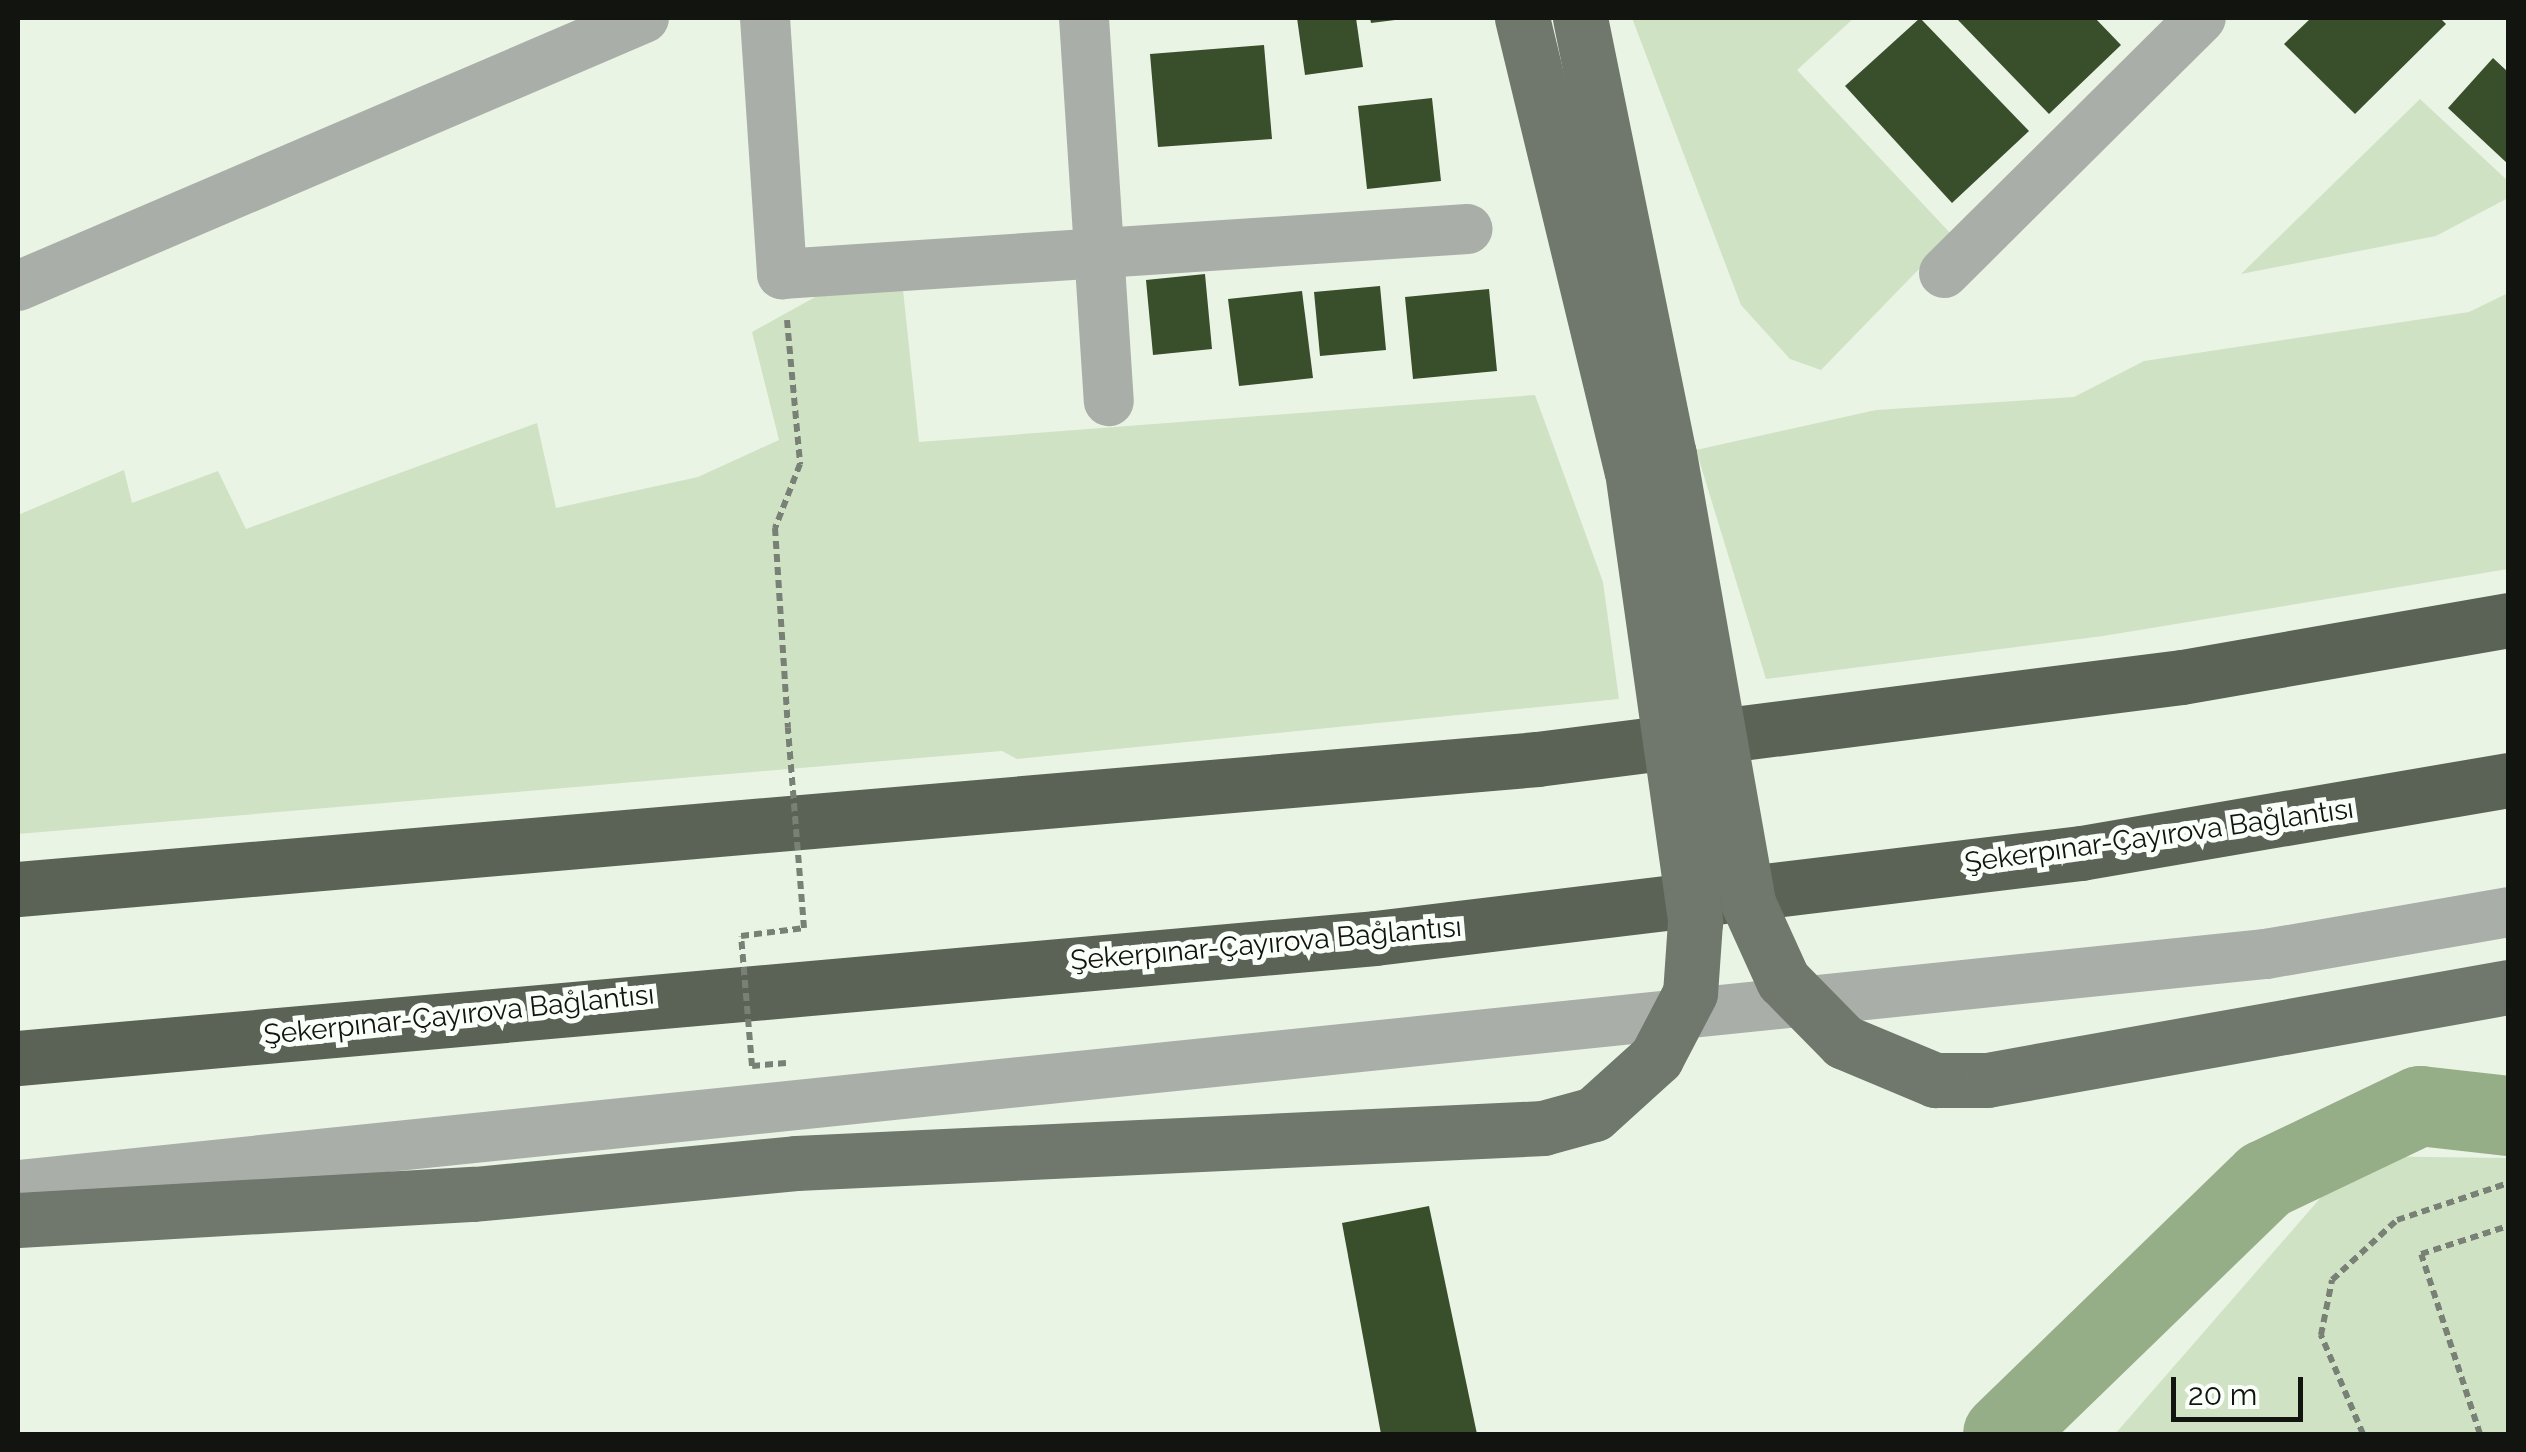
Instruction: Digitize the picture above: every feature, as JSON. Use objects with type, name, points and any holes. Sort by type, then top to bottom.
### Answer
[{"type":"highway","points":[[18,889],[1538,759],[2182,677],[2508,620]]},
{"type":"highway","name":"Şekerpınar-Çayırova Bağlantısı","points":[[18,1058],[1375,938],[2081,854],[2508,780]]},
{"type":"main road","points":[[1522,18],[1650,462],[1748,903],[1783,980],[1844,1042],[1935,1080],[1987,1080],[2508,987]]},
{"type":"main road","points":[[18,1220],[474,1194],[796,1163],[1543,1128],[1594,1114],[1656,1058],[1690,993],[1695,922],[1650,462],[1580,18]]},
{"type":"street","points":[[18,286],[644,18]]},
{"type":"street","points":[[765,18],[782,274],[1468,229]]},
{"type":"street","points":[[1084,18],[1109,401]]},
{"type":"street","points":[[1944,273],[2201,18]]},
{"type":"street","points":[[18,1185],[2266,954],[2508,912]]},
{"type":"path","points":[[782,274],[800,464],[775,528],[804,928],[741,936],[752,1066],[786,1063]]},
{"type":"path","points":[[2363,1434],[2320,1335],[2332,1280],[2396,1220],[2508,1183]]},
{"type":"path","points":[[2480,1434],[2421,1254],[2508,1226]]},
{"type":"green space","points":[[1632,18],[1854,18],[1797,70],[1952,235],[1821,370],[1790,359],[1741,305]]},
{"type":"green space","points":[[2420,99],[2508,181],[2508,198],[2436,236],[2241,274]]},
{"type":"green space","points":[[902,280],[919,442],[1535,395],[1603,582],[1619,699],[1017,759],[1002,751],[18,834],[18,515],[124,470],[132,503],[218,471],[246,529],[537,423],[556,508],[698,477],[779,440],[752,332],[817,296]]},
{"type":"green space","points":[[2508,293],[2508,569],[2103,636],[1766,679],[1696,450],[1876,410],[2074,397],[2144,361],[2469,312]]},
{"type":"green space","points":[[2357,1156],[2508,1158],[2508,1434],[2115,1434]]},
{"type":"building","points":[[1297,18],[1356,18],[1363,67],[1305,75]]},
{"type":"building","points":[[1370,18],[1395,18],[1395,20],[1371,23]]},
{"type":"building","points":[[1920,18],[2029,131],[1952,203],[1845,86]]},
{"type":"building","points":[[1956,18],[2095,18],[2121,45],[2049,114]]},
{"type":"building","points":[[2311,18],[2440,18],[2446,24],[2355,114],[2284,44]]},
{"type":"building","points":[[1264,45],[1272,139],[1158,147],[1150,54]]},
{"type":"building","points":[[2493,58],[2508,72],[2508,164],[2448,108]]},
{"type":"building","points":[[1432,98],[1441,181],[1367,189],[1358,106]]},
{"type":"building","points":[[1205,274],[1212,349],[1153,355],[1146,280]]},
{"type":"building","points":[[1380,286],[1386,350],[1320,356],[1314,292]]},
{"type":"building","points":[[1489,289],[1497,371],[1413,379],[1405,297]]},
{"type":"building","points":[[1302,291],[1313,378],[1239,386],[1228,299]]},
{"type":"building","points":[[1429,1206],[1477,1434],[1381,1434],[1342,1223]]},
{"type":"waterway","points":[[2003,1434],[2265,1180],[2420,1106],[2508,1116]]}]
